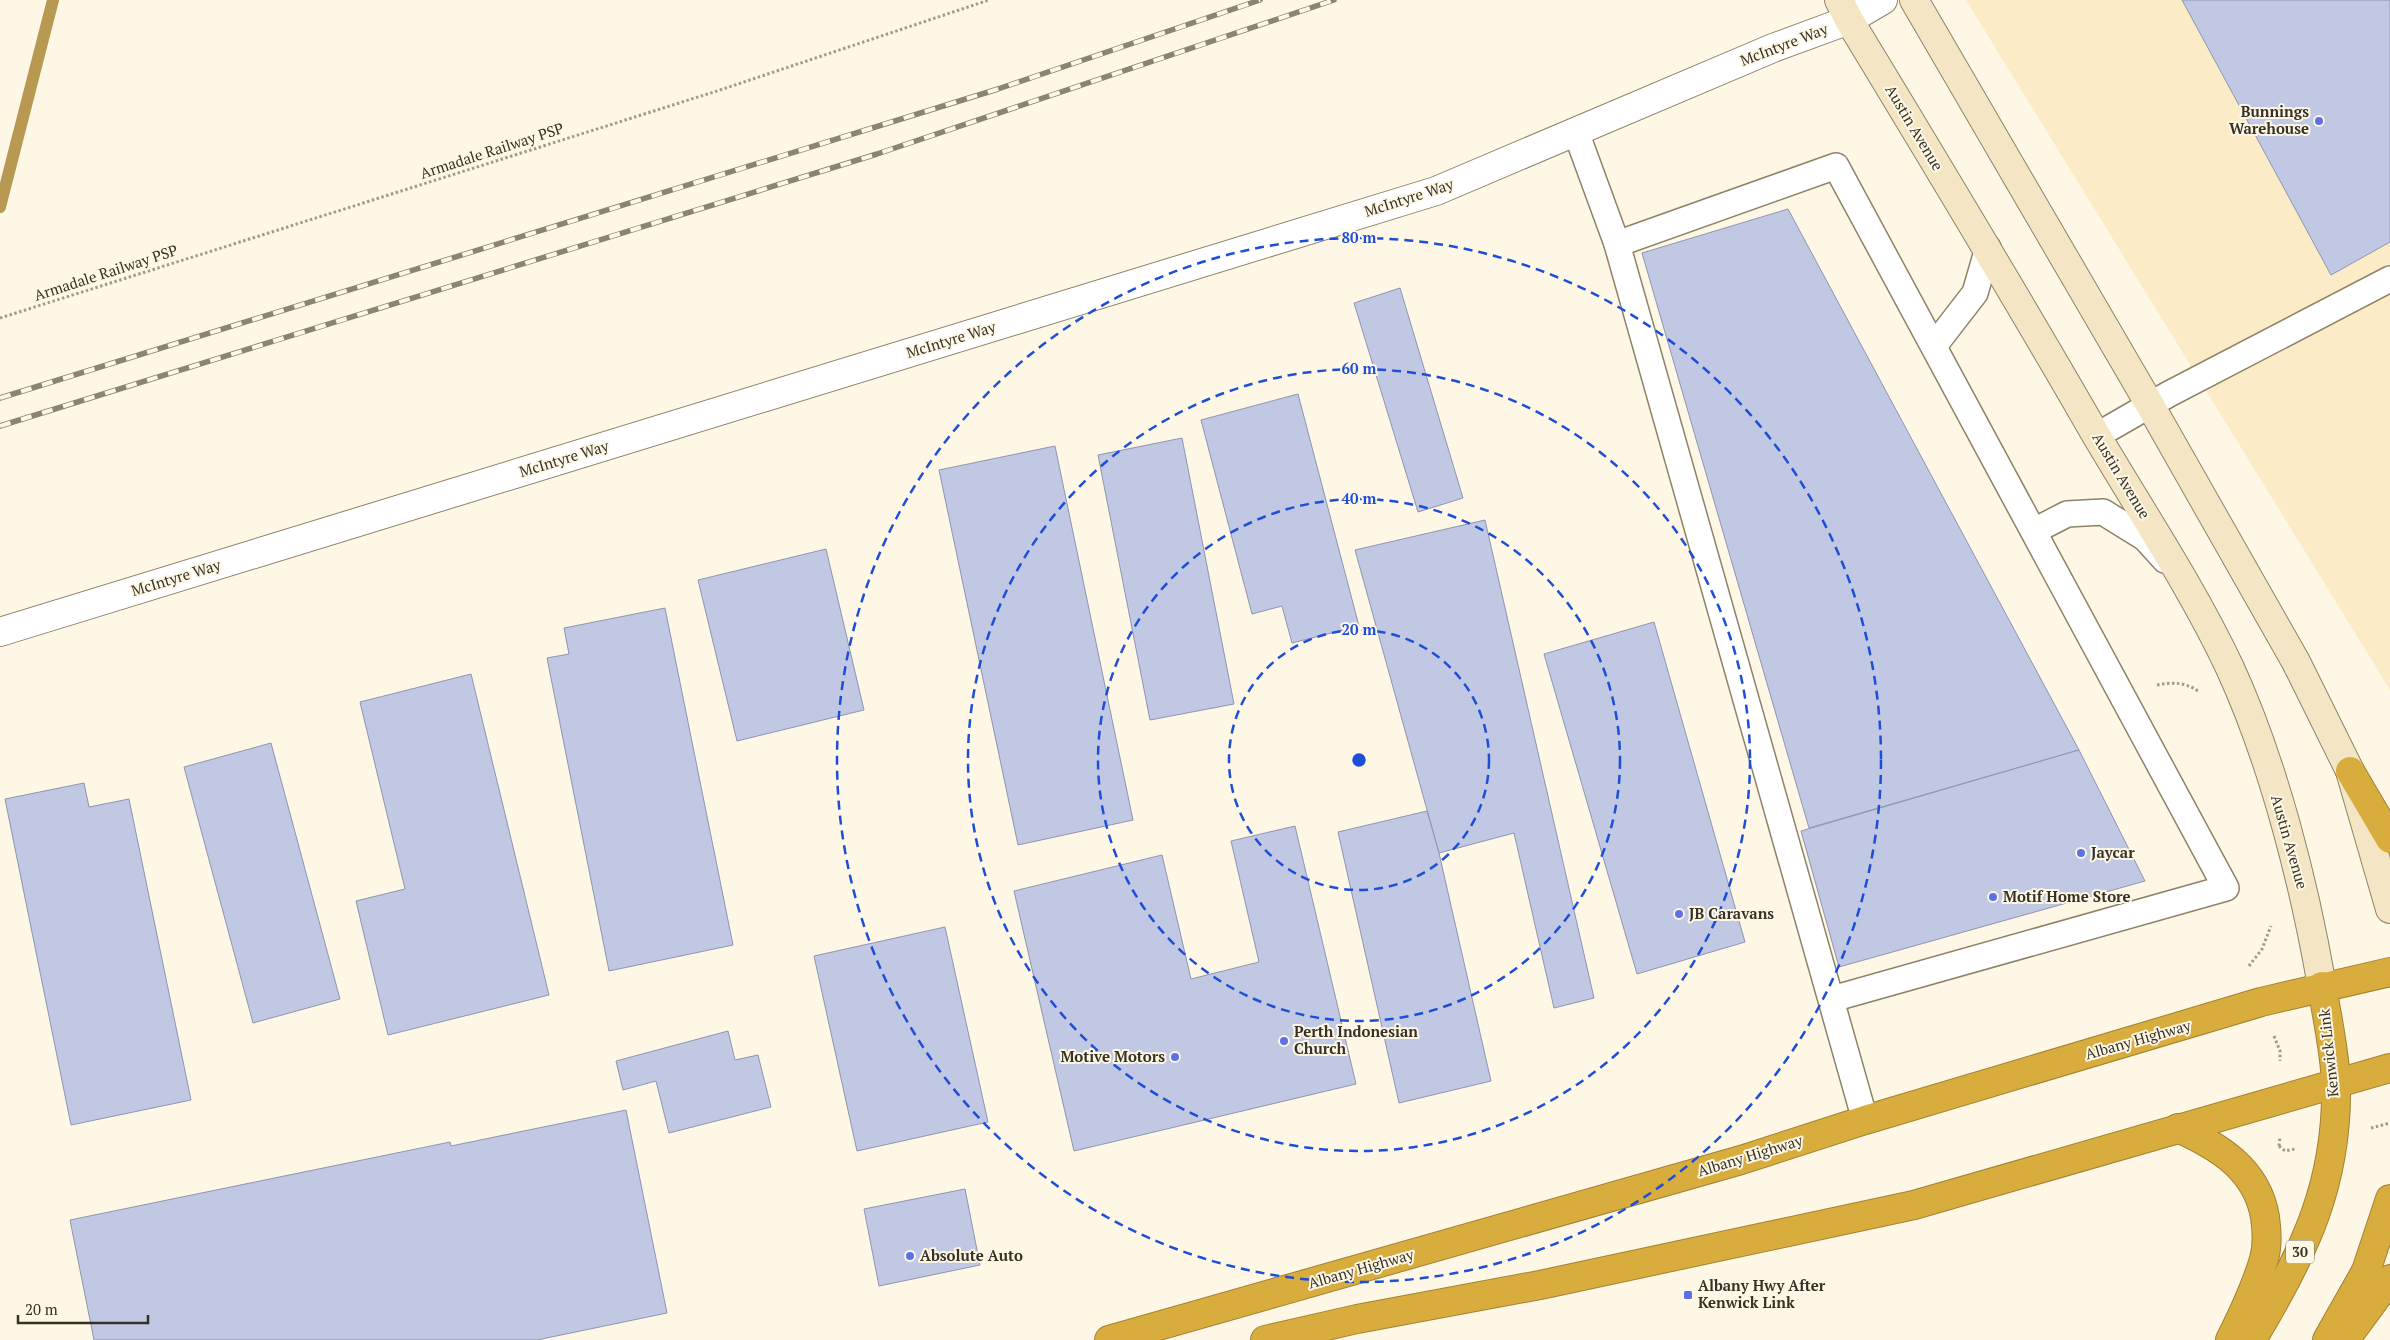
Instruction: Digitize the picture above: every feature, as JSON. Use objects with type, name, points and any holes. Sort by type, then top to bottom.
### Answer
[{"type":"highway","points":[[2350,771],[2390,839]]},
{"type":"highway","name":"Albany Highway","points":[[1109,1340],[1742,1160],[1865,1120],[2262,1002],[2322,986],[2390,972]]},
{"type":"highway","name":"Kenwick Link","points":[[2249,1340],[2256,1333],[2286,1282],[2314,1222],[2332,1155],[2336,1083],[2322,986]]},
{"type":"highway","points":[[1264,1340],[1357,1319],[1540,1285],[1914,1205],[2390,1068]]},
{"type":"highway","points":[[2178,1128],[2203,1140],[2238,1164],[2258,1193],[2263,1209],[2267,1232],[2265,1257],[2248,1304],[2230,1340]]},
{"type":"highway","points":[[2327,1340],[2366,1271],[2390,1199]]},
{"type":"highway","points":[[2345,1340],[2390,1279]]},
{"type":"main road","points":[[1914,0],[2150,405],[2296,662],[2350,771],[2390,909]]},
{"type":"main road","name":"Austin Avenue","points":[[1844,10],[1988,248],[2096,436],[2186,584],[2229,668],[2256,729],[2311,921],[2322,986]]},
{"type":"street","name":"McIntyre Way","points":[[0,632],[1436,191],[1774,48],[1844,10],[1883,0]]},
{"type":"lane","points":[[1576,132],[1617,244],[1865,1120]]},
{"type":"lane","points":[[1617,244],[1836,166],[2226,888],[1832,999]]},
{"type":"lane","points":[[1934,346],[1975,293],[1988,248]]},
{"type":"lane","points":[[2096,436],[2150,405],[2390,279]]},
{"type":"lane","points":[[2034,531],[2067,514],[2104,512],[2145,538],[2186,584]]},
{"type":"path","name":"Armadale Railway PSP","points":[[0,318],[717,91],[989,0]]},
{"type":"path","points":[[2124,700],[2146,687],[2170,682],[2189,685],[2204,696]]},
{"type":"path","points":[[2273,922],[2262,949],[2249,966],[2280,1051],[2278,1146],[2285,1151]]},
{"type":"shaded area","points":[[1966,0],[2390,0],[2390,690]]},
{"type":"building","name":"Bunnings Warehouse","points":[[2182,0],[2390,0],[2390,242],[2331,275]]},
{"type":"building","points":[[1788,209],[2079,750],[1809,828],[1642,253]]},
{"type":"building","points":[[1400,288],[1463,498],[1418,512],[1354,303]]},
{"type":"building","points":[[1298,394],[1359,626],[1292,643],[1282,606],[1252,614],[1201,420]]},
{"type":"building","points":[[1182,438],[1234,704],[1150,720],[1098,455]]},
{"type":"building","points":[[1055,446],[1133,820],[1018,845],[939,470]]},
{"type":"building","points":[[1485,520],[1594,998],[1554,1008],[1514,833],[1439,853],[1355,550]]},
{"type":"building","points":[[826,549],[864,710],[737,741],[698,580]]},
{"type":"building","points":[[665,608],[733,945],[609,971],[547,658],[569,654],[564,628]]},
{"type":"building","points":[[1654,622],[1745,942],[1637,974],[1544,654]]},
{"type":"building","points":[[471,674],[549,995],[388,1035],[356,901],[405,889],[360,702]]},
{"type":"building","points":[[271,743],[340,999],[253,1023],[184,767]]},
{"type":"building","points":[[2079,750],[2145,881],[1839,967],[1801,831]]},
{"type":"building","points":[[84,783],[89,807],[129,799],[191,1100],[71,1125],[5,799]]},
{"type":"building","points":[[1427,811],[1439,853],[1491,1081],[1399,1103],[1338,832]]},
{"type":"building","points":[[1295,826],[1356,1084],[1074,1151],[1014,891],[1162,855],[1191,979],[1259,962],[1231,841]]},
{"type":"building","points":[[945,927],[988,1122],[857,1151],[814,956]]},
{"type":"building","points":[[728,1031],[735,1060],[758,1055],[771,1107],[669,1133],[656,1081],[623,1090],[616,1061]]},
{"type":"building","points":[[626,1110],[667,1313],[537,1340],[94,1340],[70,1220],[450,1142],[451,1146]]},
{"type":"building","points":[[965,1189],[980,1265],[879,1286],[864,1209]]},
{"type":"waterway","points":[[0,207],[53,0]]},
{"type":"railway","points":[[0,398],[998,89],[1260,0]]},
{"type":"railway","points":[[0,426],[877,154],[1334,0]]},
{"type":"place","name":"Bunnings Warehouse","points":[[2319,121]]},
{"type":"place","name":"Jaycar","points":[[2081,853]]},
{"type":"place","name":"Motif Home Store","points":[[1993,897]]},
{"type":"place","name":"JB Caravans","points":[[1679,914]]},
{"type":"place","name":"Perth Indonesian Church","points":[[1284,1041]]},
{"type":"place","name":"Motive Motors","points":[[1175,1057]]},
{"type":"place","name":"Absolute Auto","points":[[910,1256]]},
{"type":"place","name":"Albany Hwy After Kenwick Link","points":[[1688,1295]]}]
